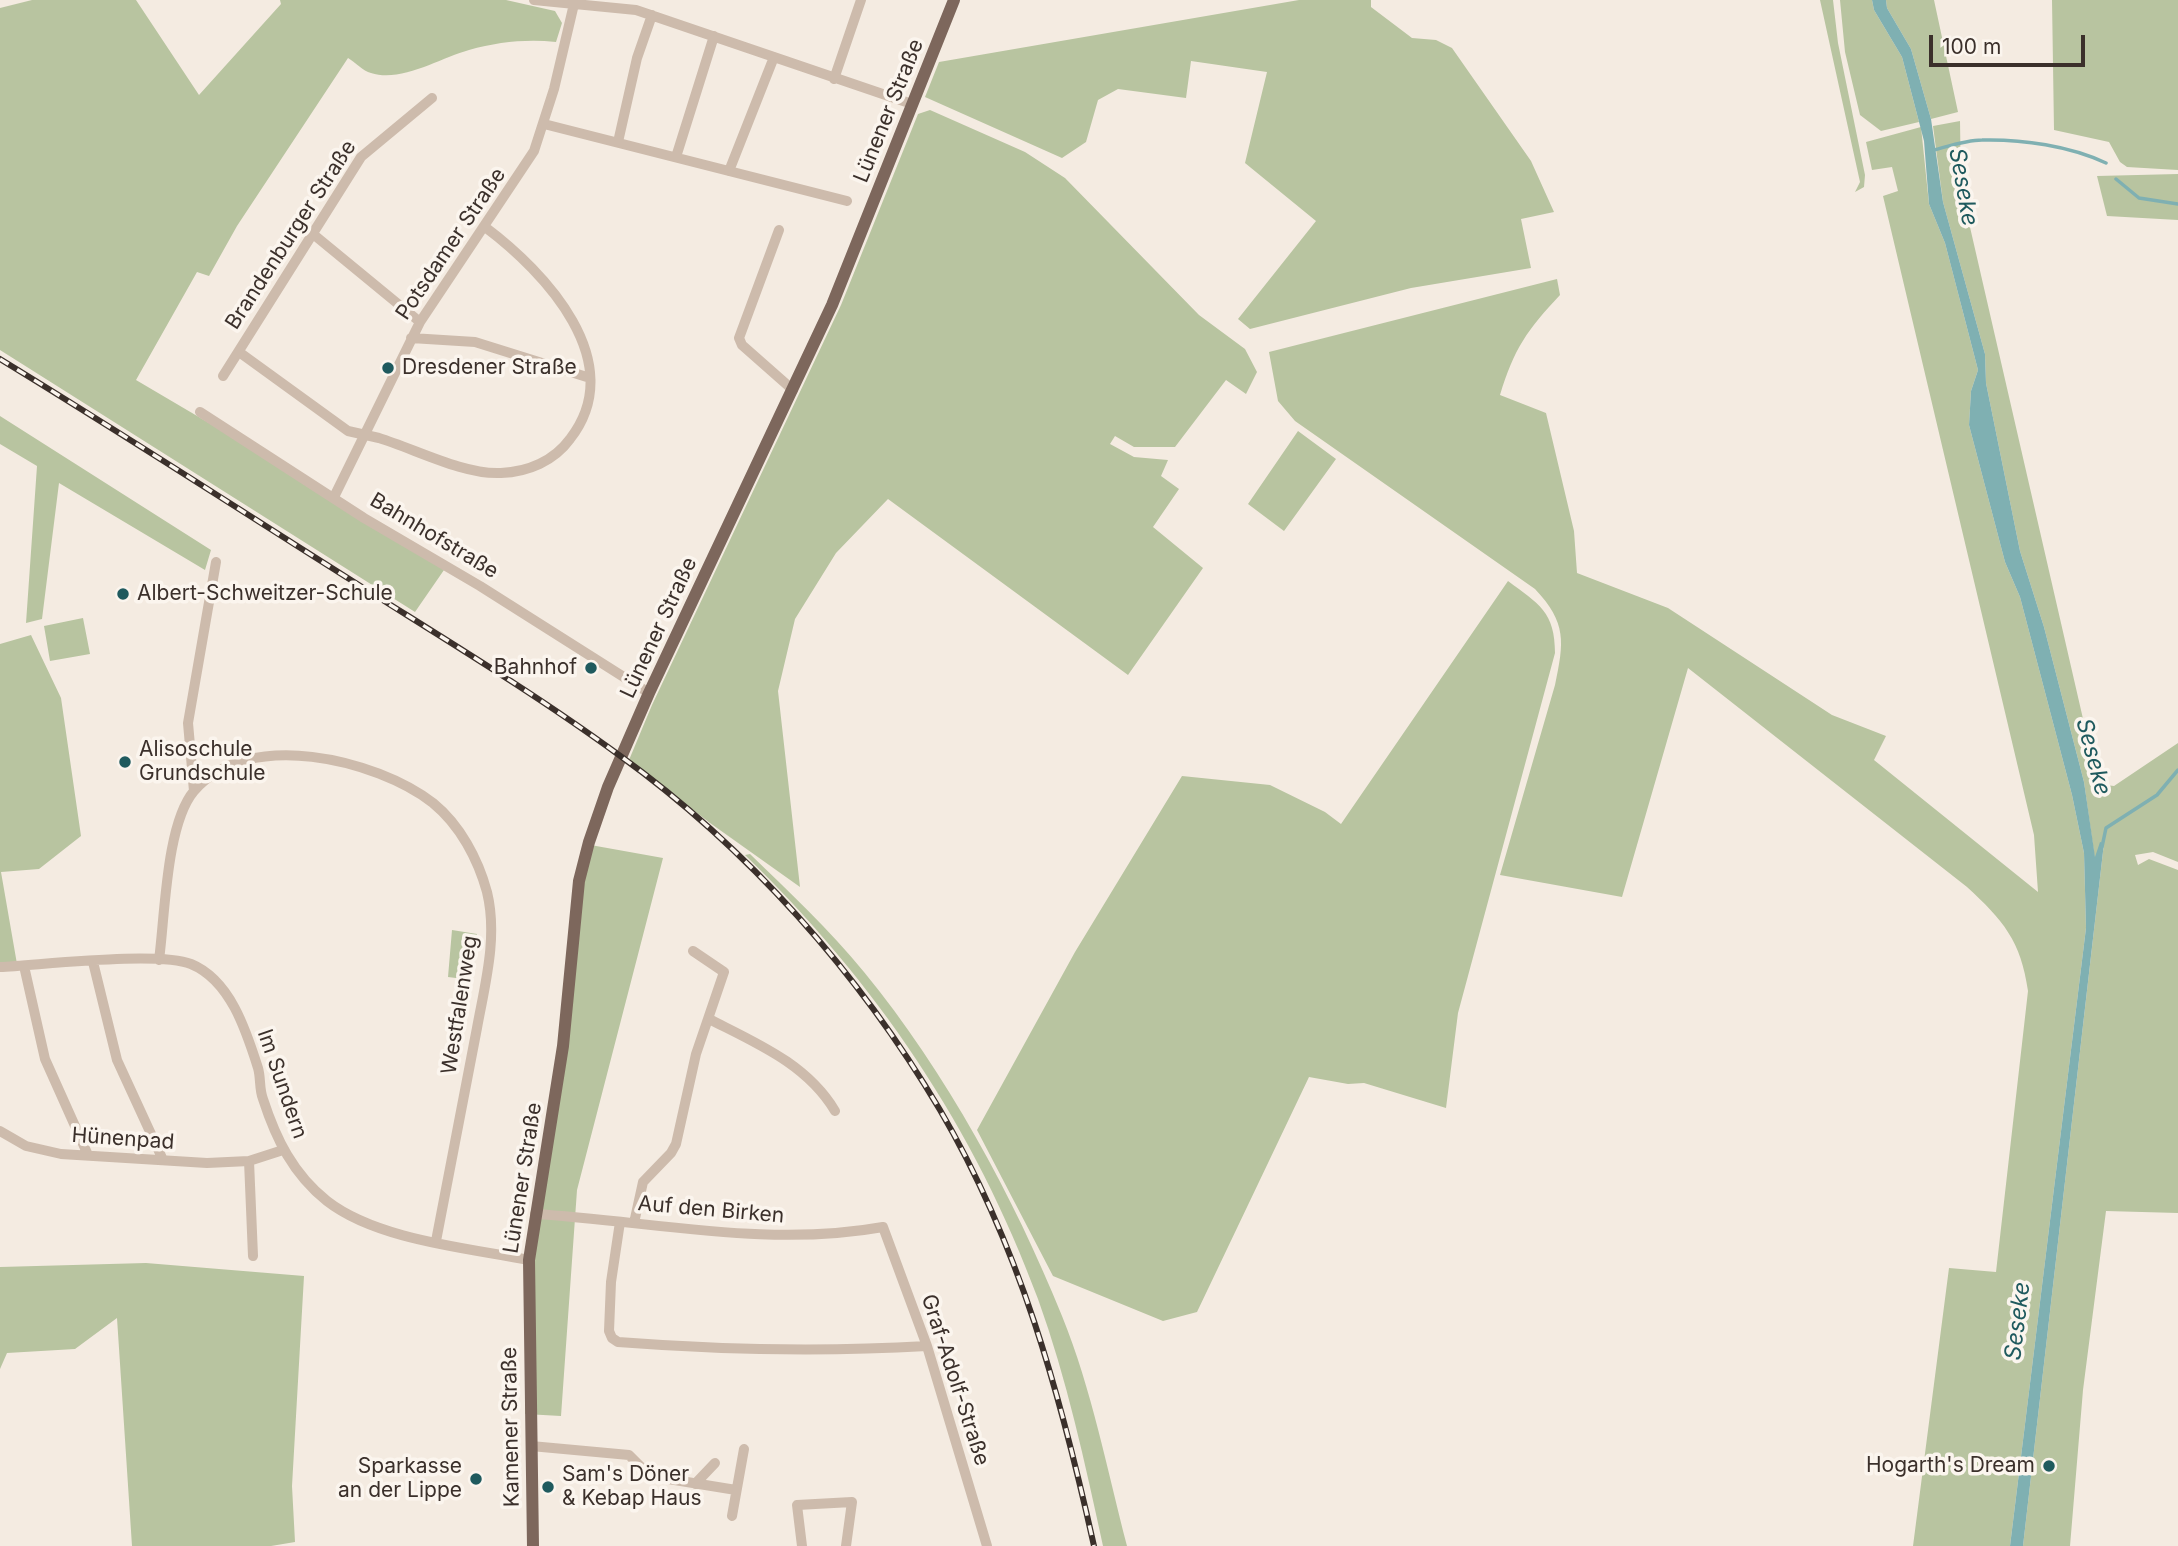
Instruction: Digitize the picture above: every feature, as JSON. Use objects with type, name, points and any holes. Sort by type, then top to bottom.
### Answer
[{"type":"main road","name":"Lünener Straße","points":[[528,1308],[529,1260],[563,1045],[582,865],[607,787],[832,305],[954,0]]},
{"type":"main road","name":"Kamener Straße","points":[[528,1308],[533,1546]]},
{"type":"street","points":[[534,0],[620,7],[652,15],[912,104]]},
{"type":"street","points":[[834,79],[861,0]]},
{"type":"street","name":"Potsdamer Straße","points":[[334,497],[420,322],[523,171],[544,124],[574,4]]},
{"type":"street","points":[[618,142],[638,58],[652,15]]},
{"type":"street","points":[[676,157],[714,36]]},
{"type":"street","points":[[729,171],[775,57]]},
{"type":"street","name":"Brandenburger Straße","points":[[223,376],[361,157],[432,98]]},
{"type":"street","points":[[544,124],[847,201]]},
{"type":"street","points":[[239,352],[348,431],[362,437],[379,438],[481,472],[520,471],[552,457],[577,430],[585,412],[590,378],[582,341],[561,301],[526,260],[485,227]]},
{"type":"street","points":[[779,230],[739,338],[742,345],[793,390]]},
{"type":"street","points":[[313,233],[420,322]]},
{"type":"street","points":[[411,338],[475,342],[590,378]]},
{"type":"street","name":"Bahnhofstraße","points":[[200,412],[649,693]]},
{"type":"street","points":[[194,791],[188,723],[216,562]]},
{"type":"street","name":"Westfalenweg","points":[[159,960],[174,836],[183,809],[194,791],[226,766],[257,756],[284,755],[352,763],[407,787],[433,803],[466,843],[487,893],[492,924],[490,948],[436,1241]]},
{"type":"street","points":[[635,1223],[643,1182],[676,1144],[696,1054],[724,972],[693,951]]},
{"type":"street","name":"Im Sundern","points":[[0,967],[159,960],[188,963],[208,974],[223,989],[257,1066],[262,1098],[283,1150],[305,1181],[341,1210],[375,1226],[529,1260]]},
{"type":"street","points":[[93,962],[117,1060],[163,1160]]},
{"type":"street","points":[[24,966],[45,1059],[88,1155]]},
{"type":"street","points":[[709,1019],[761,1045],[804,1072],[822,1089],[835,1111]]},
{"type":"street","name":"Hünenpad","points":[[0,1131],[26,1146],[61,1154],[207,1163],[249,1161],[283,1150]]},
{"type":"street","points":[[249,1161],[253,1256]]},
{"type":"street","name":"Auf den Birken","points":[[535,1214],[700,1231],[791,1236],[842,1235],[883,1227]]},
{"type":"street","points":[[620,1222],[611,1282],[610,1331],[612,1338],[618,1342],[736,1351],[837,1352],[928,1346]]},
{"type":"street","name":"Graf-Adolf-Straße","points":[[883,1227],[928,1346],[987,1546]]},
{"type":"street","points":[[531,1446],[629,1455],[650,1476],[736,1490]]},
{"type":"street","points":[[732,1516],[744,1449]]},
{"type":"street","points":[[695,1484],[715,1463]]},
{"type":"street","points":[[802,1546],[797,1505],[852,1502],[846,1546]]},
{"type":"green space","points":[[32,0],[136,0],[199,95],[281,4],[280,0],[506,0],[555,11],[562,23],[556,42],[523,41],[491,45],[395,75],[368,72],[348,58],[237,226],[209,276],[197,272],[136,380],[294,473],[444,570],[415,612],[0,350],[0,8]]},
{"type":"green space","points":[[1299,0],[1371,0],[1371,7],[1412,38],[1436,40],[1452,48],[1531,161],[1554,212],[1521,219],[1531,268],[1411,288],[1250,329],[1238,319],[1316,221],[1245,163],[1267,72],[1191,61],[1186,98],[1118,89],[1098,100],[1086,142],[1062,158],[925,97],[939,62]]},
{"type":"green space","points":[[1820,0],[1833,0],[1838,43],[1865,175],[1864,187],[1855,192],[1860,182]]},
{"type":"green space","points":[[1840,0],[1872,0],[1874,10],[1902,57],[1919,122],[1881,131],[1860,115],[1845,52]]},
{"type":"green space","points":[[1886,0],[1934,0],[1958,112],[1931,119],[1911,49],[1887,8]]},
{"type":"green space","points":[[2052,0],[2178,0],[2178,170],[2127,167],[2120,162],[2109,142],[2054,130]]},
{"type":"green space","points":[[930,110],[1025,152],[1065,178],[1199,315],[1245,349],[1257,372],[1246,394],[1226,380],[1175,447],[1134,447],[1115,436],[1110,444],[1134,457],[1168,460],[1161,476],[1179,489],[1153,527],[1203,568],[1128,675],[888,499],[836,553],[795,619],[778,691],[800,887],[710,823],[629,760],[652,705],[841,305],[918,114]]},
{"type":"green space","points":[[1960,121],[1961,188],[2098,784],[2114,786],[2178,743],[2178,862],[2153,852],[2135,855],[2138,865],[2149,859],[2178,870],[2178,1213],[2106,1211],[2083,1390],[2070,1546],[2023,1546],[2104,843],[2095,860],[2084,782],[2044,627],[2020,551],[1986,383],[1985,354],[1943,202],[1933,126]]},
{"type":"green space","points":[[1921,127],[1929,204],[1945,243],[1978,370],[1971,391],[1969,425],[2005,562],[2020,597],[2072,795],[2084,853],[2086,928],[2010,1546],[1913,1546],[1949,1268],[1996,1272],[2028,991],[2021,958],[2008,933],[1991,910],[1967,887],[1688,668],[1622,897],[1500,875],[1555,685],[1561,645],[1558,623],[1535,589],[1295,421],[1278,401],[1269,352],[1557,279],[1560,295],[1523,341],[1500,395],[1546,413],[1574,531],[1577,573],[1668,608],[1832,715],[1886,736],[1874,760],[2038,892],[2034,835],[1883,196],[1898,191],[1892,167],[1872,170],[1866,142]]},
{"type":"green space","points":[[2178,174],[2178,220],[2107,216],[2097,176]]},
{"type":"green space","points":[[0,416],[211,550],[205,570],[59,483],[42,619],[26,623],[37,466],[0,444]]},
{"type":"green space","points":[[1298,431],[1336,459],[1284,531],[1248,504]]},
{"type":"green space","points":[[1508,581],[1543,610],[1552,628],[1555,653],[1458,1013],[1446,1108],[1364,1083],[1348,1084],[1309,1077],[1197,1312],[1163,1321],[1053,1276],[977,1130],[1075,952],[1182,776],[1270,785],[1325,812],[1341,824]]},
{"type":"green space","points":[[83,618],[90,654],[50,661],[44,626]]},
{"type":"green space","points":[[31,635],[61,698],[81,836],[39,869],[1,872],[17,964],[0,964],[0,644]]},
{"type":"green space","points":[[585,844],[663,858],[577,1190],[561,1416],[525,1414],[527,1273]]},
{"type":"green space","points":[[750,854],[851,956],[894,1011],[950,1093],[1000,1181],[1043,1271],[1073,1344],[1127,1546],[1103,1546],[1075,1421],[1058,1360],[1013,1236],[984,1175],[917,1060],[879,1006],[793,904],[745,855]]},
{"type":"green space","points":[[452,930],[477,934],[472,980],[448,977]]},
{"type":"green space","points":[[146,1263],[304,1276],[292,1486],[295,1542],[271,1546],[132,1546],[117,1318],[75,1349],[7,1353],[0,1369],[0,1267]]},
{"type":"water","points":[[1872,0],[1886,0],[1887,8],[1911,49],[1931,119],[1943,202],[1985,354],[1986,383],[2020,551],[2044,627],[2084,782],[2095,857],[2100,842],[2104,843],[2023,1546],[2010,1546],[2086,928],[2084,853],[2072,795],[2020,597],[2005,562],[1969,425],[1971,391],[1978,370],[1945,243],[1929,204],[1924,141],[1902,57],[1874,10]]},
{"type":"waterway","name":"Seseke","points":[[1934,150],[1976,140],[2013,141],[2061,148],[2106,163]]},
{"type":"waterway","points":[[2116,179],[2139,198],[2178,204]]},
{"type":"waterway","points":[[2102,847],[2106,828],[2157,795],[2178,770]]},
{"type":"railway","points":[[0,359],[482,663],[585,731],[667,791],[712,830],[797,916],[837,962],[908,1059],[940,1110],[993,1214],[1015,1268],[1051,1377],[1094,1546]]},
{"type":"place","name":"Dresdener Straße","points":[[388,368]]},
{"type":"place","name":"Albert-Schweitzer-Schule","points":[[123,594]]},
{"type":"place","name":"Bahnhof","points":[[591,668]]},
{"type":"place","name":"Alisoschule Grundschule","points":[[125,762]]},
{"type":"place","name":"Hogarth's Dream","points":[[2049,1466]]},
{"type":"place","name":"Sparkasse an der Lippe","points":[[476,1479]]},
{"type":"place","name":"Sam's Döner & Kebap Haus","points":[[548,1487]]}]
